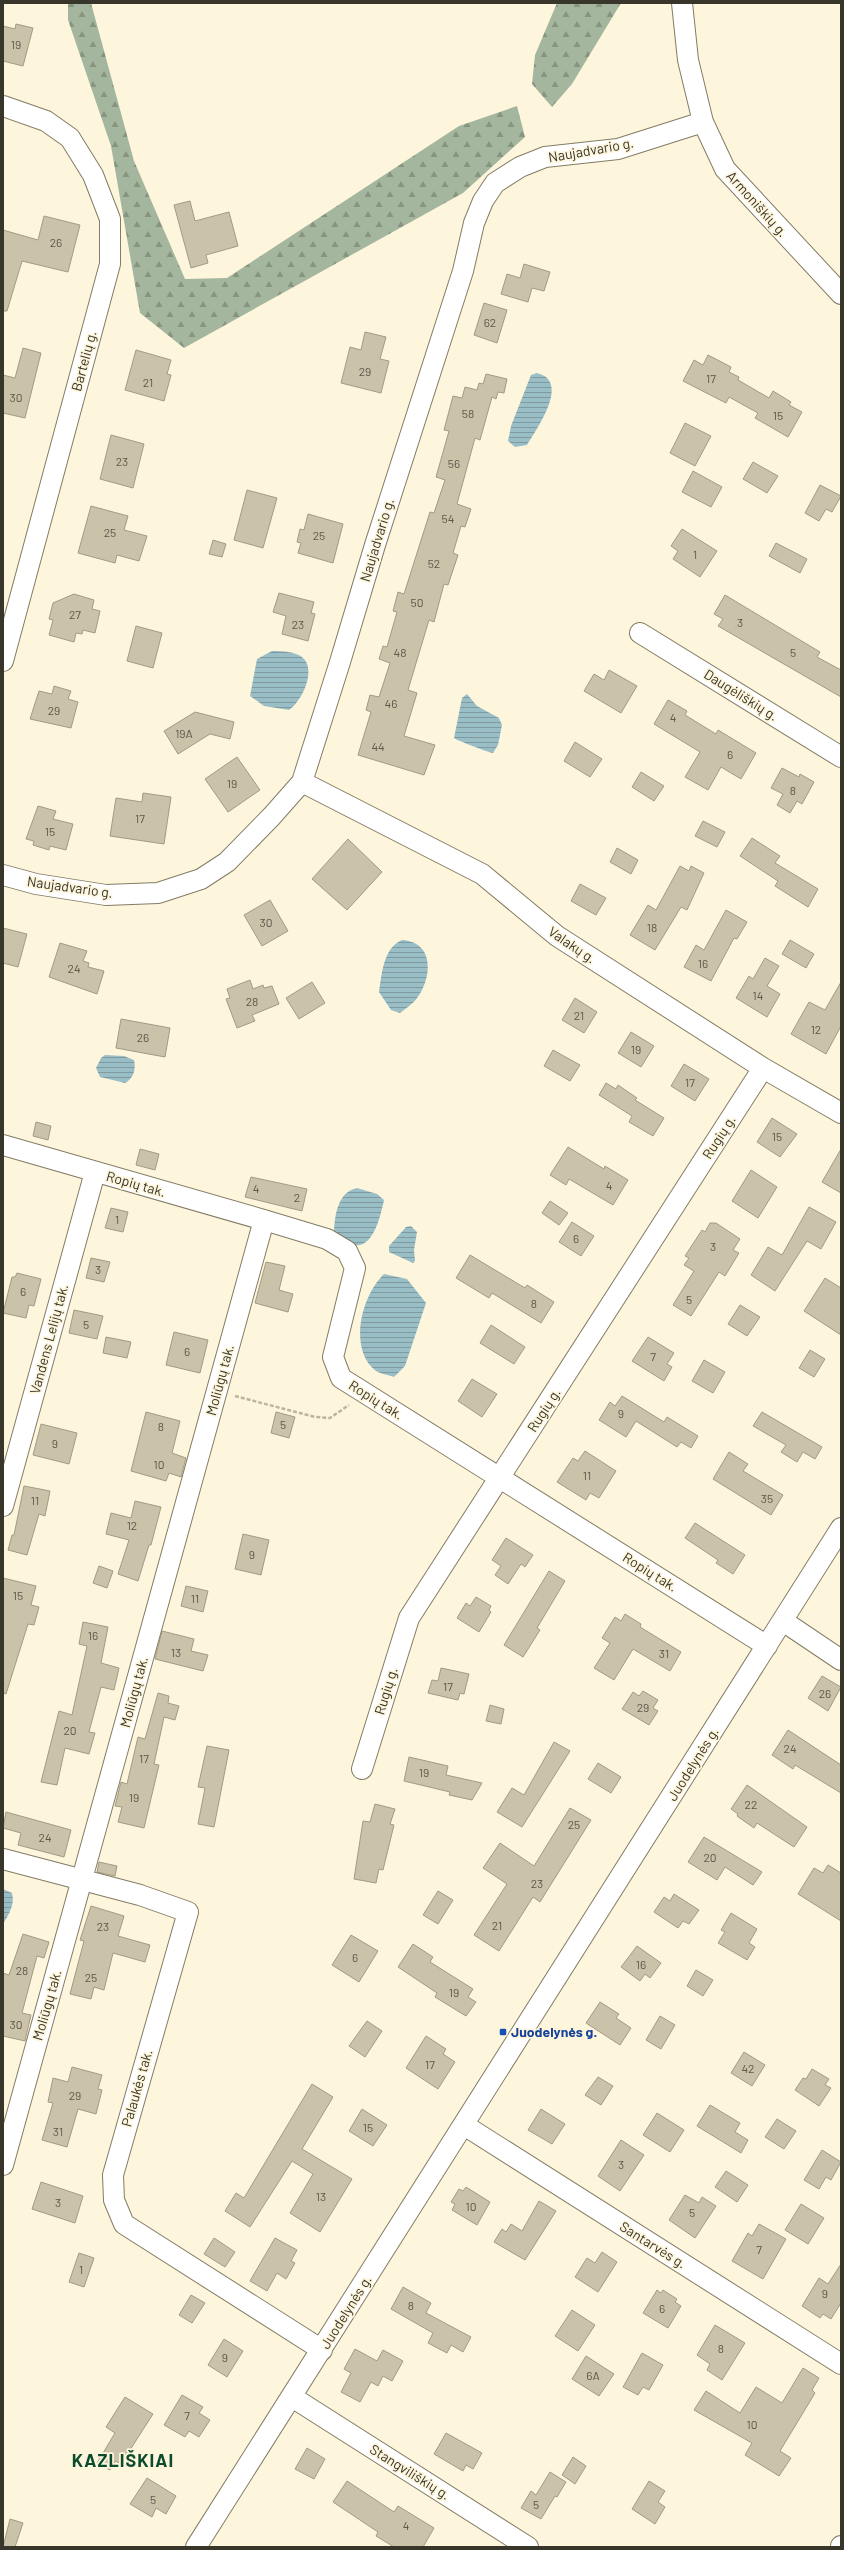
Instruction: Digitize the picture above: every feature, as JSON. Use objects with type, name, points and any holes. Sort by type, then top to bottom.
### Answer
[{"type":"street","name":"Armoniškių g.","points":[[682,3],[688,60],[703,122],[725,169],[841,294]]},
{"type":"street","name":"Bartelių g.","points":[[3,106],[46,121],[70,138],[92,175],[110,220],[110,264],[3,661]]},
{"type":"street","name":"Naujadvario g.","points":[[3,876],[36,884],[106,895],[158,893],[201,879],[227,862],[272,816],[302,782],[375,545],[463,271],[474,223],[483,201],[495,183],[520,167],[545,157],[618,148],[703,122]]},
{"type":"street","name":"Daugėliškių g.","points":[[640,633],[841,756]]},
{"type":"street","name":"Valakų g.","points":[[302,782],[482,874],[557,936],[763,1068],[841,1113]]},
{"type":"street","name":"Rugių g.","points":[[362,1768],[409,1618],[763,1068]]},
{"type":"street","name":"Ropių tak.","points":[[3,1145],[264,1220],[327,1240],[347,1251],[355,1268],[333,1357],[341,1378],[767,1646]]},
{"type":"street","name":"Vandens Lelijų tak.","points":[[3,1506],[95,1172]]},
{"type":"street","name":"Moliūgų tak.","points":[[3,2165],[264,1220]]},
{"type":"street","name":"Juodelynės g.","points":[[196,2547],[783,1622],[841,1528]]},
{"type":"street","points":[[783,1622],[841,1660]]},
{"type":"street","name":"Palaukės tak.","points":[[3,1859],[140,1895],[188,1912],[113,2175],[114,2200],[124,2224],[322,2350]]},
{"type":"street","name":"Santarvės g.","points":[[464,2125],[841,2364]]},
{"type":"street","name":"Stangviliškių g.","points":[[292,2397],[528,2547]]},
{"type":"path","points":[[217,1391],[315,1417],[330,1418],[364,1392]]},
{"type":"green space","points":[[68,3],[91,3],[134,161],[185,279],[227,278],[459,126],[517,106],[525,137],[463,193],[184,348],[140,313],[111,146],[68,20]]},
{"type":"green space","points":[[557,3],[621,3],[572,84],[552,107],[532,84],[535,55]]},
{"type":"water","points":[[537,373],[547,378],[551,386],[549,403],[541,422],[527,445],[515,447],[508,441],[511,426],[531,375]]},
{"type":"water","points":[[272,651],[289,652],[298,655],[305,660],[308,666],[307,680],[302,694],[294,706],[289,710],[264,706],[250,696],[257,659]]},
{"type":"water","points":[[467,694],[477,706],[499,718],[502,725],[498,745],[493,753],[454,738],[462,698]]},
{"type":"water","points":[[402,940],[413,942],[420,947],[428,962],[428,971],[426,981],[417,998],[400,1013],[391,1010],[379,992],[384,962],[387,955],[396,944]]},
{"type":"water","points":[[105,1055],[124,1056],[134,1060],[135,1067],[132,1076],[128,1081],[125,1083],[100,1077],[96,1068],[101,1058]]},
{"type":"water","points":[[357,1188],[377,1194],[384,1200],[378,1222],[369,1240],[362,1244],[354,1245],[345,1241],[334,1231],[335,1218],[342,1199],[351,1190]]},
{"type":"water","points":[[411,1226],[417,1232],[414,1250],[415,1261],[413,1263],[389,1252],[389,1246],[406,1227]]},
{"type":"water","points":[[384,1274],[407,1279],[426,1303],[405,1366],[394,1377],[376,1371],[367,1362],[362,1350],[360,1337],[364,1309],[369,1295]]},
{"type":"water","points":[[3,1889],[12,1893],[13,1902],[3,1924]]},
{"type":"building","points":[[16,24],[33,28],[23,66],[3,61],[3,26],[15,29]]},
{"type":"building","points":[[190,201],[195,221],[229,212],[238,246],[206,255],[208,263],[191,268],[174,205]]},
{"type":"building","points":[[44,216],[80,225],[68,272],[22,261],[7,311],[3,311],[3,230],[38,240]]},
{"type":"building","points":[[524,264],[550,272],[544,291],[532,288],[528,302],[501,294],[507,274],[520,278]]},
{"type":"building","points":[[484,303],[507,310],[497,343],[474,335]]},
{"type":"building","points":[[365,332],[386,337],[380,359],[389,361],[381,393],[341,383],[350,347],[361,350]]},
{"type":"building","points":[[23,348],[41,353],[25,418],[3,413],[3,375],[15,378]]},
{"type":"building","points":[[136,350],[171,360],[167,374],[171,375],[164,401],[125,390]]},
{"type":"building","points":[[708,355],[731,367],[729,372],[739,377],[738,380],[769,398],[773,391],[791,402],[789,405],[802,412],[788,437],[755,418],[758,413],[729,397],[726,403],[683,381],[694,360],[703,365]]},
{"type":"building","points":[[486,374],[507,379],[504,393],[498,392],[496,399],[492,397],[480,440],[475,438],[457,504],[471,509],[465,527],[461,526],[453,553],[458,555],[448,585],[444,584],[434,622],[429,620],[408,690],[417,693],[404,736],[435,745],[424,775],[358,755],[371,712],[366,710],[370,695],[379,697],[390,663],[379,659],[383,646],[387,647],[397,612],[393,611],[398,592],[404,594],[430,512],[434,513],[445,480],[436,477],[449,431],[444,430],[453,396],[462,398],[465,387],[477,390],[479,383],[483,384]]},
{"type":"building","points":[[685,423],[711,436],[695,466],[670,453]]},
{"type":"building","points":[[111,435],[144,444],[133,488],[100,479]]},
{"type":"building","points":[[753,462],[778,476],[767,493],[743,479]]},
{"type":"building","points":[[693,471],[722,487],[711,507],[682,492]]},
{"type":"building","points":[[820,485],[841,496],[832,512],[826,509],[819,521],[805,513]]},
{"type":"building","points":[[247,490],[277,498],[263,548],[234,540]]},
{"type":"building","points":[[91,506],[128,516],[124,530],[147,536],[139,561],[117,555],[115,563],[78,553]]},
{"type":"building","points":[[308,514],[343,524],[333,563],[298,553],[301,543],[297,542],[300,529],[304,530]]},
{"type":"building","points":[[682,529],[717,551],[700,577],[673,559],[678,551],[671,546]]},
{"type":"building","points":[[213,540],[226,544],[222,557],[209,554]]},
{"type":"building","points":[[776,543],[807,559],[800,573],[769,556]]},
{"type":"building","points":[[279,593],[314,602],[311,613],[315,614],[308,641],[282,634],[286,616],[273,612]]},
{"type":"building","points":[[74,594],[94,600],[92,609],[100,611],[95,633],[83,630],[82,634],[76,633],[74,642],[49,635],[53,620],[49,619],[53,603]]},
{"type":"building","points":[[725,595],[820,652],[817,657],[841,670],[841,697],[718,626],[723,619],[714,614]]},
{"type":"building","points":[[136,626],[162,633],[153,668],[127,661]]},
{"type":"building","points":[[609,670],[637,686],[621,713],[584,691],[594,674],[604,680]]},
{"type":"building","points":[[54,686],[71,691],[68,699],[78,702],[71,728],[30,719],[39,691],[52,694]]},
{"type":"building","points":[[668,700],[687,711],[685,715],[716,734],[718,730],[756,753],[741,779],[721,767],[708,790],[685,777],[700,752],[654,724]]},
{"type":"building","points":[[195,712],[234,722],[230,739],[210,734],[178,754],[164,731]]},
{"type":"building","points":[[575,742],[602,759],[590,777],[564,761]]},
{"type":"building","points":[[237,757],[260,790],[228,812],[205,779]]},
{"type":"building","points":[[782,768],[799,777],[800,774],[814,782],[802,804],[797,801],[790,813],[777,805],[783,794],[771,788]]},
{"type":"building","points":[[641,772],[664,786],[654,801],[632,787]]},
{"type":"building","points":[[143,793],[171,797],[164,844],[110,836],[116,798],[142,802]]},
{"type":"building","points":[[38,806],[56,811],[53,819],[73,824],[66,850],[50,846],[49,850],[33,845],[34,841],[26,839]]},
{"type":"building","points":[[703,821],[725,832],[717,847],[695,836]]},
{"type":"building","points":[[752,838],[780,856],[775,863],[818,889],[808,907],[775,886],[778,881],[740,856]]},
{"type":"building","points":[[348,839],[382,872],[347,910],[312,879]]},
{"type":"building","points":[[617,848],[638,860],[631,874],[610,862]]},
{"type":"building","points":[[680,866],[689,871],[691,866],[704,873],[687,910],[681,907],[655,950],[630,935],[648,905],[656,910]]},
{"type":"building","points":[[580,884],[606,898],[596,915],[571,901]]},
{"type":"building","points":[[270,900],[288,931],[262,946],[244,915]]},
{"type":"building","points":[[726,910],[747,922],[737,939],[734,938],[711,981],[684,967],[696,945],[704,950]]},
{"type":"building","points":[[3,928],[27,934],[18,967],[3,963]]},
{"type":"building","points":[[790,940],[814,954],[806,968],[782,954]]},
{"type":"building","points":[[60,943],[87,951],[83,961],[89,963],[88,967],[104,971],[97,994],[49,977]]},
{"type":"building","points":[[765,958],[779,966],[767,986],[780,994],[767,1017],[736,998],[749,976],[753,979]]},
{"type":"building","points":[[250,980],[253,989],[263,985],[264,988],[272,986],[279,1004],[252,1015],[255,1021],[237,1028],[226,999],[230,998],[227,989]]},
{"type":"building","points":[[312,982],[325,1003],[299,1019],[286,998]]},
{"type":"building","points":[[841,982],[841,1026],[826,1054],[791,1034],[809,1002],[825,1010]]},
{"type":"building","points":[[575,998],[597,1012],[584,1033],[562,1020]]},
{"type":"building","points":[[121,1019],[170,1028],[165,1057],[116,1048]]},
{"type":"building","points":[[631,1032],[654,1046],[641,1067],[618,1053]]},
{"type":"building","points":[[553,1050],[580,1065],[570,1081],[544,1066]]},
{"type":"building","points":[[684,1064],[709,1079],[695,1101],[671,1086]]},
{"type":"building","points":[[606,1083],[616,1089],[618,1085],[637,1098],[635,1100],[664,1118],[653,1136],[629,1122],[632,1116],[599,1095]]},
{"type":"building","points":[[772,1118],[797,1134],[780,1157],[757,1142]]},
{"type":"building","points":[[36,1122],[51,1126],[48,1140],[33,1136]]},
{"type":"building","points":[[568,1147],[604,1169],[605,1166],[628,1180],[613,1205],[569,1179],[566,1185],[550,1175]]},
{"type":"building","points":[[140,1149],[159,1154],[155,1170],[136,1165]]},
{"type":"building","points":[[841,1149],[841,1193],[822,1182]]},
{"type":"building","points":[[751,1170],[777,1187],[758,1218],[732,1201]]},
{"type":"building","points":[[251,1177],[307,1189],[302,1211],[245,1197]]},
{"type":"building","points":[[550,1201],[568,1213],[559,1225],[542,1213]]},
{"type":"building","points":[[809,1207],[836,1222],[821,1249],[807,1241],[775,1291],[751,1275],[768,1247],[782,1255]]},
{"type":"building","points":[[111,1208],[128,1212],[123,1232],[105,1228]]},
{"type":"building","points":[[572,1222],[594,1236],[581,1256],[559,1242]]},
{"type":"building","points":[[710,1223],[716,1223],[740,1239],[733,1250],[739,1253],[725,1276],[719,1272],[691,1316],[673,1305],[694,1271],[684,1265],[689,1258],[685,1256],[702,1230],[705,1232]]},
{"type":"building","points":[[470,1255],[525,1288],[527,1285],[554,1302],[541,1323],[492,1293],[489,1298],[456,1278]]},
{"type":"building","points":[[91,1258],[110,1262],[104,1282],[86,1278]]},
{"type":"building","points":[[266,1262],[285,1266],[279,1290],[293,1294],[288,1312],[255,1303]]},
{"type":"building","points":[[17,1273],[41,1279],[34,1306],[29,1305],[26,1318],[3,1313],[12,1277],[15,1277]]},
{"type":"building","points":[[825,1278],[841,1288],[841,1335],[804,1311]]},
{"type":"building","points":[[740,1305],[760,1317],[747,1336],[728,1324]]},
{"type":"building","points":[[74,1310],[103,1316],[97,1339],[69,1333]]},
{"type":"building","points":[[491,1325],[525,1347],[514,1364],[480,1343]]},
{"type":"building","points":[[174,1332],[208,1340],[200,1373],[166,1365]]},
{"type":"building","points":[[106,1337],[131,1342],[127,1358],[103,1353]]},
{"type":"building","points":[[648,1337],[674,1353],[667,1364],[672,1367],[664,1381],[632,1361]]},
{"type":"building","points":[[810,1350],[825,1359],[814,1377],[799,1368]]},
{"type":"building","points":[[704,1360],[725,1372],[713,1393],[692,1381]]},
{"type":"building","points":[[472,1379],[497,1394],[482,1417],[458,1401]]},
{"type":"building","points":[[622,1396],[664,1422],[667,1417],[698,1436],[691,1448],[681,1442],[677,1447],[636,1421],[626,1437],[599,1420],[610,1402],[615,1406]]},
{"type":"building","points":[[146,1412],[180,1421],[172,1453],[186,1458],[181,1477],[169,1473],[166,1481],[131,1471]]},
{"type":"building","points":[[276,1412],[295,1417],[289,1438],[271,1433]]},
{"type":"building","points":[[762,1412],[822,1447],[815,1459],[803,1452],[797,1462],[781,1452],[786,1445],[753,1426]]},
{"type":"building","points":[[41,1424],[77,1433],[69,1464],[33,1455]]},
{"type":"building","points":[[585,1451],[616,1471],[599,1498],[590,1493],[586,1500],[557,1482],[573,1458],[578,1461]]},
{"type":"building","points":[[729,1452],[748,1464],[743,1471],[783,1495],[771,1515],[713,1479]]},
{"type":"building","points":[[24,1486],[50,1491],[45,1516],[39,1514],[27,1555],[8,1550],[12,1535],[14,1535]]},
{"type":"building","points":[[135,1501],[161,1507],[151,1545],[149,1545],[138,1581],[118,1574],[129,1540],[106,1534],[111,1513],[131,1518]]},
{"type":"building","points":[[695,1523],[745,1555],[733,1574],[716,1563],[718,1560],[685,1538]]},
{"type":"building","points":[[243,1534],[269,1540],[261,1575],[235,1569]]},
{"type":"building","points":[[506,1538],[533,1555],[525,1567],[521,1564],[508,1584],[495,1575],[501,1566],[492,1560]]},
{"type":"building","points":[[99,1566],[113,1571],[107,1588],[93,1583]]},
{"type":"building","points":[[549,1571],[565,1581],[537,1628],[540,1630],[523,1657],[504,1645]]},
{"type":"building","points":[[3,1578],[36,1586],[31,1605],[39,1607],[34,1625],[28,1624],[6,1694],[3,1693]]},
{"type":"building","points":[[186,1586],[208,1591],[203,1612],[181,1606]]},
{"type":"building","points":[[476,1597],[491,1606],[489,1610],[491,1612],[479,1632],[457,1618],[466,1603],[470,1606]]},
{"type":"building","points":[[625,1614],[641,1624],[640,1627],[681,1652],[670,1671],[633,1649],[614,1680],[594,1668],[610,1643],[602,1638],[615,1617],[621,1621]]},
{"type":"building","points":[[83,1622],[108,1627],[101,1663],[119,1668],[114,1690],[101,1687],[89,1732],[95,1733],[89,1754],[65,1748],[57,1785],[41,1782],[59,1711],[72,1715],[87,1646],[79,1644]]},
{"type":"building","points":[[162,1631],[194,1639],[191,1651],[208,1655],[203,1671],[155,1659]]},
{"type":"building","points":[[441,1668],[469,1674],[464,1694],[460,1693],[458,1700],[428,1693],[432,1680],[438,1681]]},
{"type":"building","points":[[822,1676],[841,1687],[828,1711],[808,1698]]},
{"type":"building","points":[[643,1691],[658,1700],[653,1708],[658,1711],[649,1725],[622,1709],[633,1692],[639,1696]]},
{"type":"building","points":[[158,1693],[169,1696],[168,1703],[179,1706],[175,1720],[164,1717],[154,1764],[159,1765],[144,1828],[118,1822],[122,1807],[115,1806],[121,1782],[127,1784],[138,1737],[145,1739]]},
{"type":"building","points":[[490,1705],[504,1709],[501,1724],[486,1721]]},
{"type":"building","points":[[788,1730],[841,1765],[841,1793],[795,1765],[793,1769],[772,1755]]},
{"type":"building","points":[[554,1742],[570,1751],[522,1827],[497,1812],[512,1788],[524,1795]]},
{"type":"building","points":[[207,1746],[229,1750],[214,1827],[198,1824],[205,1788],[198,1787]]},
{"type":"building","points":[[409,1757],[448,1766],[446,1775],[482,1783],[472,1800],[449,1795],[450,1792],[404,1781]]},
{"type":"building","points":[[598,1763],[621,1777],[611,1793],[588,1779]]},
{"type":"building","points":[[747,1785],[807,1827],[794,1847],[757,1823],[754,1828],[737,1816],[738,1814],[731,1809]]},
{"type":"building","points":[[375,1804],[395,1809],[390,1824],[394,1825],[383,1870],[379,1869],[376,1883],[354,1879],[363,1821],[370,1822]]},
{"type":"building","points":[[570,1808],[591,1820],[540,1902],[533,1897],[499,1951],[474,1935],[507,1884],[483,1868],[500,1843],[534,1866]]},
{"type":"building","points":[[6,1812],[71,1830],[64,1857],[18,1845],[21,1833],[3,1828]]},
{"type":"building","points":[[704,1837],[762,1872],[753,1885],[725,1867],[717,1880],[688,1862]]},
{"type":"building","points":[[99,1862],[117,1866],[115,1876],[97,1872]]},
{"type":"building","points":[[828,1865],[841,1873],[841,1921],[798,1894],[814,1868],[823,1873]]},
{"type":"building","points":[[438,1891],[453,1900],[438,1924],[423,1915]]},
{"type":"building","points":[[674,1894],[699,1910],[689,1924],[683,1921],[678,1928],[654,1912],[664,1897],[670,1901]]},
{"type":"building","points":[[91,1906],[124,1916],[118,1936],[150,1945],[145,1962],[113,1953],[104,1990],[94,1987],[91,1999],[70,1994],[84,1941],[80,1940]]},
{"type":"building","points":[[731,1913],[757,1929],[749,1943],[755,1947],[747,1960],[718,1943],[725,1932],[721,1930]]},
{"type":"building","points":[[23,1934],[49,1942],[44,1958],[37,1956],[22,2013],[31,2015],[25,2041],[3,2036],[3,1973],[9,1975]]},
{"type":"building","points":[[351,1935],[378,1951],[359,1982],[332,1965]]},
{"type":"building","points":[[413,1944],[433,1957],[430,1962],[473,1989],[468,1997],[476,2002],[466,2016],[435,1997],[437,1993],[398,1967]]},
{"type":"building","points":[[637,1946],[661,1963],[650,1978],[645,1974],[640,1981],[621,1967]]},
{"type":"building","points":[[696,1970],[713,1980],[703,1996],[687,1986]]},
{"type":"building","points":[[600,2002],[619,2014],[616,2018],[631,2028],[620,2045],[586,2023]]},
{"type":"building","points":[[660,2016],[675,2025],[661,2049],[646,2040]]},
{"type":"building","points":[[367,2021],[382,2031],[365,2057],[349,2046]]},
{"type":"building","points":[[426,2036],[446,2049],[443,2054],[455,2062],[438,2089],[406,2068]]},
{"type":"building","points":[[744,2052],[765,2065],[752,2086],[731,2073]]},
{"type":"building","points":[[72,2067],[102,2075],[98,2089],[102,2090],[96,2114],[78,2109],[67,2147],[42,2140],[53,2103],[48,2102],[53,2078],[68,2082]]},
{"type":"building","points":[[812,2069],[829,2079],[825,2085],[831,2088],[819,2106],[795,2090],[803,2078],[806,2079]]},
{"type":"building","points":[[598,2077],[613,2086],[601,2105],[585,2095]]},
{"type":"building","points":[[312,2084],[333,2097],[302,2149],[352,2179],[320,2232],[290,2213],[313,2174],[292,2161],[250,2227],[225,2211],[236,2193],[244,2198]]},
{"type":"building","points":[[710,2105],[740,2123],[735,2132],[748,2140],[741,2153],[697,2126]]},
{"type":"building","points":[[362,2109],[387,2125],[373,2146],[349,2131]]},
{"type":"building","points":[[541,2109],[565,2124],[552,2144],[528,2130]]},
{"type":"building","points":[[657,2113],[684,2130],[670,2152],[643,2135]]},
{"type":"building","points":[[777,2119],[796,2131],[784,2149],[765,2137]]},
{"type":"building","points":[[621,2140],[644,2155],[620,2191],[598,2176]]},
{"type":"building","points":[[822,2150],[841,2162],[831,2180],[826,2177],[819,2189],[804,2180]]},
{"type":"building","points":[[726,2171],[748,2185],[737,2202],[715,2187]]},
{"type":"building","points":[[41,2182],[83,2196],[75,2223],[32,2209]]},
{"type":"building","points":[[466,2187],[490,2202],[477,2225],[452,2210],[455,2204],[451,2202],[459,2189],[463,2191]]},
{"type":"building","points":[[685,2195],[699,2203],[702,2197],[716,2206],[695,2238],[669,2220]]},
{"type":"building","points":[[539,2201],[556,2211],[525,2260],[494,2242],[502,2229],[506,2232],[511,2224],[522,2231]]},
{"type":"building","points":[[801,2204],[824,2218],[808,2244],[785,2230]]},
{"type":"building","points":[[759,2224],[786,2239],[763,2279],[732,2261],[748,2233],[752,2236]]},
{"type":"building","points":[[214,2238],[235,2252],[225,2267],[204,2254]]},
{"type":"building","points":[[275,2238],[297,2250],[291,2261],[295,2263],[286,2279],[277,2273],[267,2291],[250,2281]]},
{"type":"building","points":[[602,2252],[617,2262],[598,2292],[575,2277],[587,2258],[595,2263]]},
{"type":"building","points":[[79,2253],[94,2258],[84,2287],[69,2282]]},
{"type":"building","points":[[841,2264],[841,2303],[831,2319],[823,2314],[820,2318],[802,2306],[819,2278],[828,2284]]},
{"type":"building","points":[[403,2287],[431,2303],[426,2313],[471,2337],[463,2352],[451,2345],[447,2353],[428,2343],[433,2333],[391,2309]]},
{"type":"building","points":[[657,2290],[661,2293],[663,2290],[677,2299],[675,2302],[681,2306],[668,2328],[643,2313]]},
{"type":"building","points":[[191,2295],[205,2303],[192,2323],[179,2315]]},
{"type":"building","points":[[572,2310],[595,2325],[578,2351],[555,2336]]},
{"type":"building","points":[[715,2325],[745,2343],[722,2380],[707,2370],[710,2364],[697,2355]]},
{"type":"building","points":[[224,2339],[243,2351],[227,2377],[208,2365]]},
{"type":"building","points":[[355,2349],[377,2361],[383,2350],[403,2361],[392,2381],[383,2376],[378,2386],[371,2382],[360,2402],[341,2392],[351,2373],[344,2369]]},
{"type":"building","points":[[642,2353],[663,2365],[649,2390],[643,2387],[638,2395],[623,2387]]},
{"type":"building","points":[[586,2356],[614,2374],[599,2396],[572,2379]]},
{"type":"building","points":[[803,2368],[819,2378],[812,2390],[815,2393],[780,2451],[791,2458],[779,2476],[745,2455],[752,2443],[694,2410],[706,2391],[740,2413],[756,2387],[782,2403]]},
{"type":"building","points":[[182,2395],[203,2407],[199,2413],[210,2420],[199,2437],[189,2431],[185,2437],[164,2425]]},
{"type":"building","points":[[125,2397],[153,2414],[121,2464],[115,2461],[110,2470],[97,2463],[115,2433],[106,2427]]},
{"type":"building","points":[[446,2433],[482,2453],[473,2469],[466,2465],[463,2471],[434,2454]]},
{"type":"building","points":[[307,2448],[325,2459],[314,2479],[295,2469]]},
{"type":"building","points":[[573,2457],[586,2466],[575,2484],[562,2475]]},
{"type":"building","points":[[550,2472],[566,2482],[557,2497],[555,2496],[541,2519],[521,2508],[531,2491],[536,2495]]},
{"type":"building","points":[[147,2478],[176,2496],[166,2514],[156,2508],[152,2517],[130,2504]]},
{"type":"building","points":[[347,2481],[394,2512],[398,2506],[434,2528],[423,2547],[394,2547],[376,2536],[378,2532],[333,2502]]},
{"type":"building","points":[[649,2481],[665,2491],[658,2502],[665,2507],[655,2524],[632,2509]]},
{"type":"building","points":[[10,2519],[23,2523],[15,2547],[3,2547]]},
{"type":"place","name":"Juodelynės g.","points":[[503,2032]]},
{"type":"district","name":"KAZLIŠKIAI","points":[[123,2461]]}]
